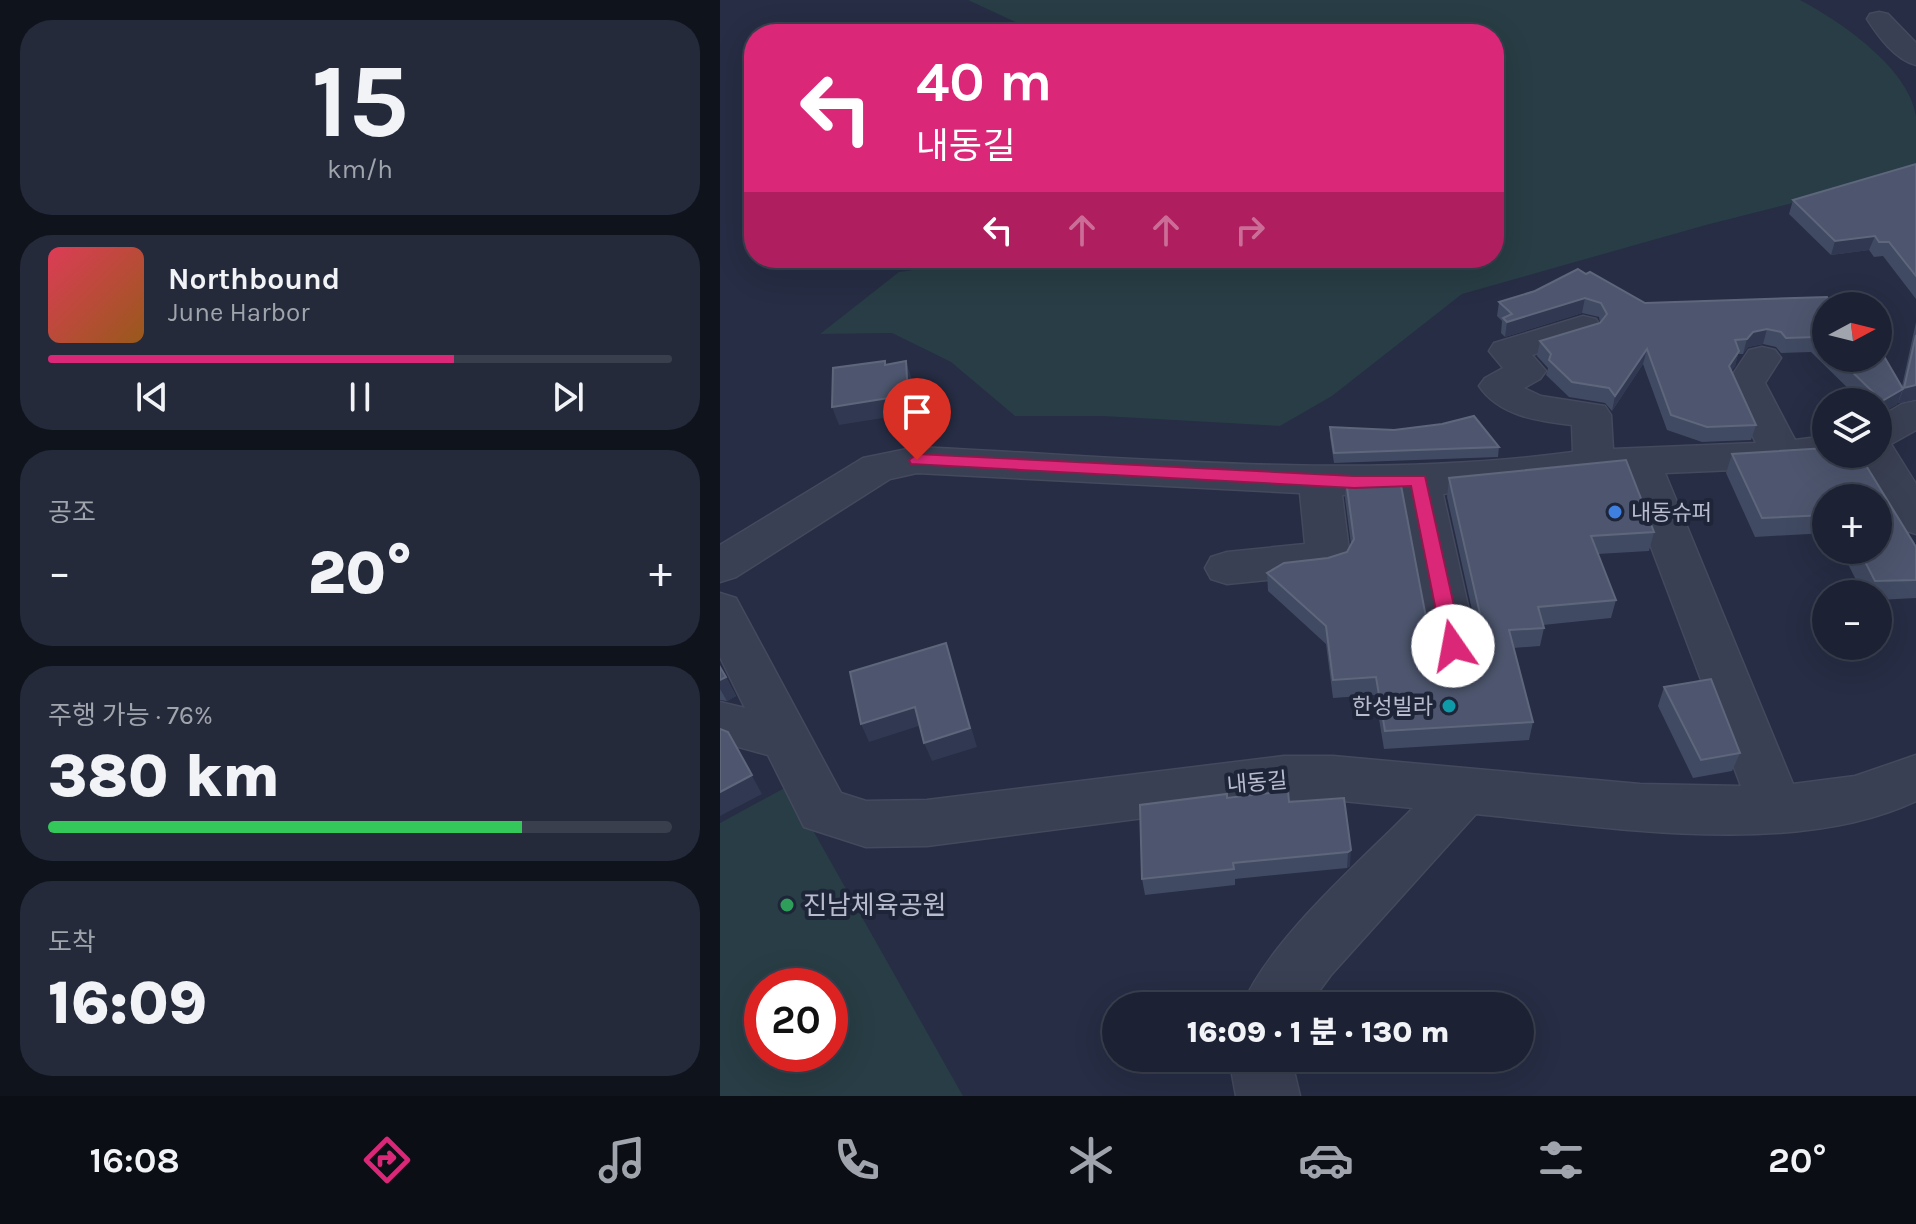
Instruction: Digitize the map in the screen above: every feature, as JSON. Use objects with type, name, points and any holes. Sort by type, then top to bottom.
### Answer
[{"type":"street","points":[[1879,19],[1888,32],[1916,57]]},
{"type":"street","points":[[1583,327],[1507,351],[1527,371],[1498,386],[1504,394],[1520,403],[1591,415],[1594,463]]},
{"type":"street","points":[[1762,358],[1746,383],[1782,455]]},
{"type":"street","points":[[1892,427],[1916,413]]},
{"type":"street","points":[[720,566],[843,488],[894,462],[942,460],[1319,480],[1419,480],[1506,475],[1594,463],[1782,455],[1812,451]]},
{"type":"street","points":[[1639,461],[1776,807]]},
{"type":"street","points":[[1885,468],[1916,519]]},
{"type":"street","points":[[1227,568],[1328,558],[1319,480]]},
{"type":"street","points":[[1419,480],[1453,646]]},
{"type":"street","name":"내동길","points":[[720,610],[823,811],[866,824],[967,820],[1284,778],[1333,778],[1640,807],[1776,807],[1874,795],[1916,777]]},
{"type":"street","points":[[720,722],[786,739]]},
{"type":"street","points":[[1282,992],[1310,955],[1466,789]]},
{"type":"street","points":[[1263,1072],[1268,1096]]},
{"type":"shaded area","points":[[968,0],[1800,0],[1852,33],[1901,81],[1911,98],[1916,116],[1916,172],[1706,225],[1462,294],[1332,396],[1280,426],[1102,416],[1015,416],[951,362],[892,333],[820,334],[899,272],[928,268],[1504,268],[1504,24],[1019,24]]},
{"type":"shaded area","name":"진남체육공원","points":[[788,786],[963,1096],[720,1096],[720,823]]},
{"type":"building","points":[[1916,164],[1916,276],[1889,242],[1879,242],[1875,236],[1835,241],[1793,200]]},
{"type":"building","points":[[1578,269],[1586,274],[1590,272],[1645,303],[1812,297],[1812,337],[1786,338],[1781,332],[1767,329],[1753,332],[1747,339],[1735,340],[1739,351],[1729,366],[1756,425],[1707,427],[1671,415],[1647,349],[1615,396],[1609,388],[1572,382],[1549,360],[1551,354],[1540,341],[1600,323],[1607,314],[1601,303],[1585,298],[1507,322],[1503,318],[1512,314],[1499,302],[1535,291]]},
{"type":"building","points":[[1916,335],[1916,385],[1904,388]]},
{"type":"building","points":[[885,361],[885,365],[906,361],[908,395],[832,407],[833,368]]},
{"type":"building","points":[[1892,370],[1903,389],[1892,395],[1892,388],[1869,388],[1852,372]]},
{"type":"building","points":[[1474,416],[1499,447],[1334,453],[1330,427],[1394,430]]},
{"type":"building","points":[[1812,449],[1812,468],[1868,468],[1877,484],[1812,484],[1812,516],[1762,518],[1732,454]]},
{"type":"building","points":[[1626,460],[1654,532],[1591,536],[1616,600],[1538,607],[1544,628],[1509,630],[1533,722],[1385,731],[1376,677],[1333,680],[1326,626],[1267,573],[1284,563],[1328,558],[1347,552],[1354,539],[1346,480],[1400,480],[1428,628],[1437,644],[1456,649],[1475,642],[1483,627],[1449,478]]},
{"type":"building","points":[[1892,508],[1916,547],[1916,580],[1874,580],[1866,564],[1892,564]]},
{"type":"building","points":[[946,643],[970,728],[924,743],[915,707],[861,724],[850,672]]},
{"type":"building","points":[[1711,679],[1740,753],[1701,760],[1664,687]]},
{"type":"building","points":[[720,729],[728,732],[752,775],[720,792]]},
{"type":"building","points":[[1288,791],[1289,802],[1344,798],[1351,850],[1233,863],[1234,869],[1142,879],[1140,805],[1227,794],[1227,798]]},
{"type":"place","name":"내동슈퍼","points":[[1615,512]]},
{"type":"place","name":"한성빌라","points":[[1449,706]]},
{"type":"place","name":"진남체육공원","points":[[787,905]]},
{"type":"route","points":[[917,460],[1354,482],[1419,480],[1453,646]]}]
